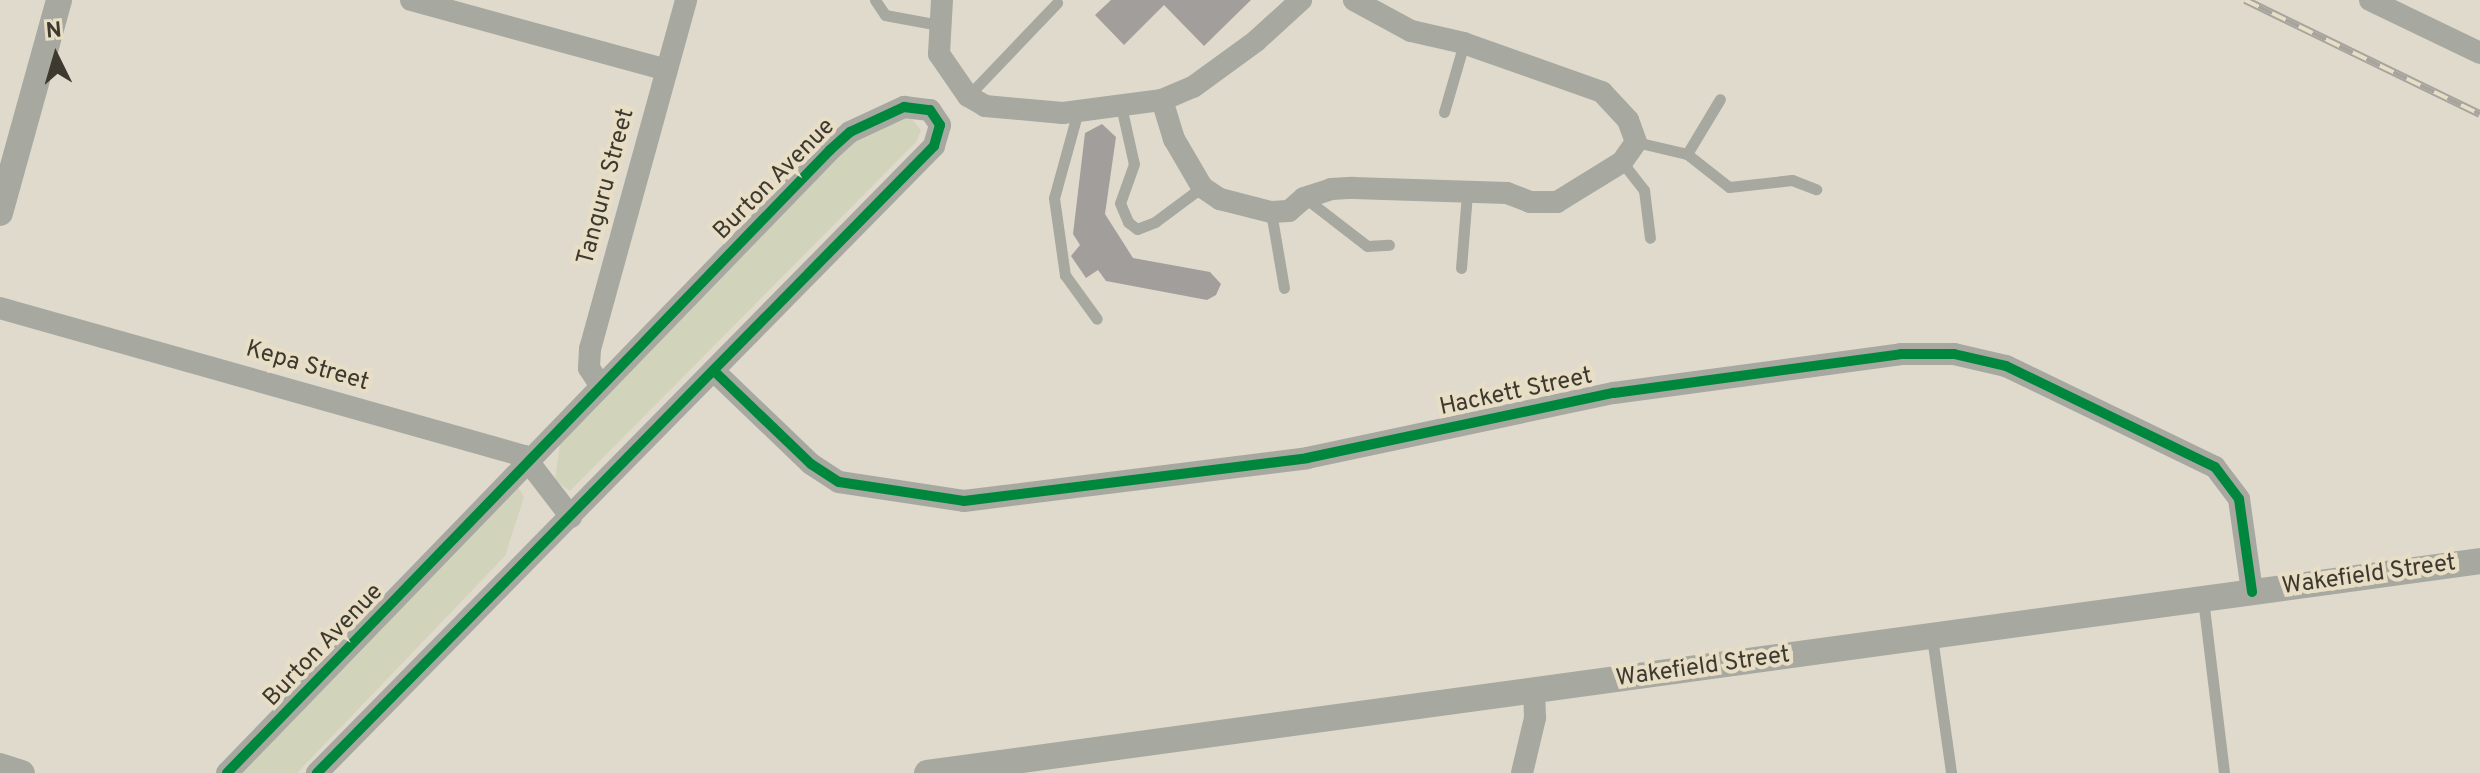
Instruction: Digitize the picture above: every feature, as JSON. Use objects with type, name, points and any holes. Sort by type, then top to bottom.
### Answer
[{"type":"street","points":[[0,213],[59,0]]},
{"type":"street","points":[[411,0],[667,70]]},
{"type":"street","name":"Tanguru Street","points":[[600,385],[589,368],[590,349],[686,0]]},
{"type":"street","points":[[942,0],[939,54],[968,96],[985,106],[1078,111],[1162,100],[1193,87],[1292,3]]},
{"type":"street","points":[[2370,0],[2480,53]]},
{"type":"street","points":[[1162,100],[1174,139],[1202,187],[1220,199],[1271,212],[1289,211],[1304,198],[1353,188],[1507,193],[1530,202],[1557,202],[1622,162],[1636,142],[1628,120],[1602,92],[1464,43],[1411,31],[1368,3]]},
{"type":"street","points":[[317,773],[934,146],[940,125],[930,110],[953,74]]},
{"type":"street","name":"Burton Avenue","points":[[227,773],[532,462],[600,385],[850,132],[904,107],[930,110]]},
{"type":"street","name":"Kepa Street","points":[[0,308],[512,451],[532,462]]},
{"type":"street","name":"Hackett Street","points":[[714,371],[811,464],[839,482],[964,501],[1307,458],[1614,393],[1901,354],[1954,354],[2006,366],[2215,467],[2239,499],[2252,592]]},
{"type":"street","points":[[532,462],[571,517]]},
{"type":"street","name":"Wakefield Street","points":[[927,773],[2480,561]]},
{"type":"street","points":[[1522,773],[1535,718],[1534,691]]},
{"type":"street","points":[[0,766],[22,773]]},
{"type":"lane","points":[[875,0],[885,15],[939,25]]},
{"type":"lane","points":[[968,96],[1057,3]]},
{"type":"lane","points":[[1444,112],[1464,43]]},
{"type":"lane","points":[[1687,154],[1720,99]]},
{"type":"lane","points":[[1121,106],[1134,164],[1120,203],[1128,222],[1137,229],[1155,222],[1202,187]]},
{"type":"lane","points":[[1078,111],[1054,198],[1065,275],[1097,319]]},
{"type":"lane","points":[[1636,142],[1687,154],[1729,187],[1792,180],[1816,189]]},
{"type":"lane","points":[[1622,162],[1644,190],[1650,238]]},
{"type":"lane","points":[[1461,268],[1467,193]]},
{"type":"lane","points":[[1304,198],[1367,246],[1389,245]]},
{"type":"lane","points":[[1271,212],[1284,288]]},
{"type":"lane","points":[[2203,599],[2224,773]]},
{"type":"lane","points":[[1932,637],[1951,773]]},
{"type":"green space","points":[[910,117],[921,130],[916,142],[570,491],[555,480],[562,428],[827,151]]},
{"type":"green space","points":[[518,487],[524,497],[505,556],[297,773],[223,773]]},
{"type":"building","points":[[1111,0],[1251,0],[1204,46],[1164,5],[1124,45],[1095,15]]},
{"type":"building","points":[[1102,124],[1116,137],[1105,214],[1133,258],[1210,272],[1221,284],[1216,295],[1207,300],[1106,281],[1098,270],[1086,278],[1071,256],[1080,245],[1073,234],[1085,133]]},
{"type":"railway","points":[[2245,0],[2480,114]]},
{"type":"cycle path","points":[[227,773],[830,150],[850,132],[904,107],[930,110],[940,125],[934,146],[317,773]]},
{"type":"cycle path","points":[[714,371],[811,464],[839,482],[964,501],[1307,458],[1614,393],[1901,354],[1954,354],[2006,366],[2215,467],[2239,499],[2252,592]]}]
